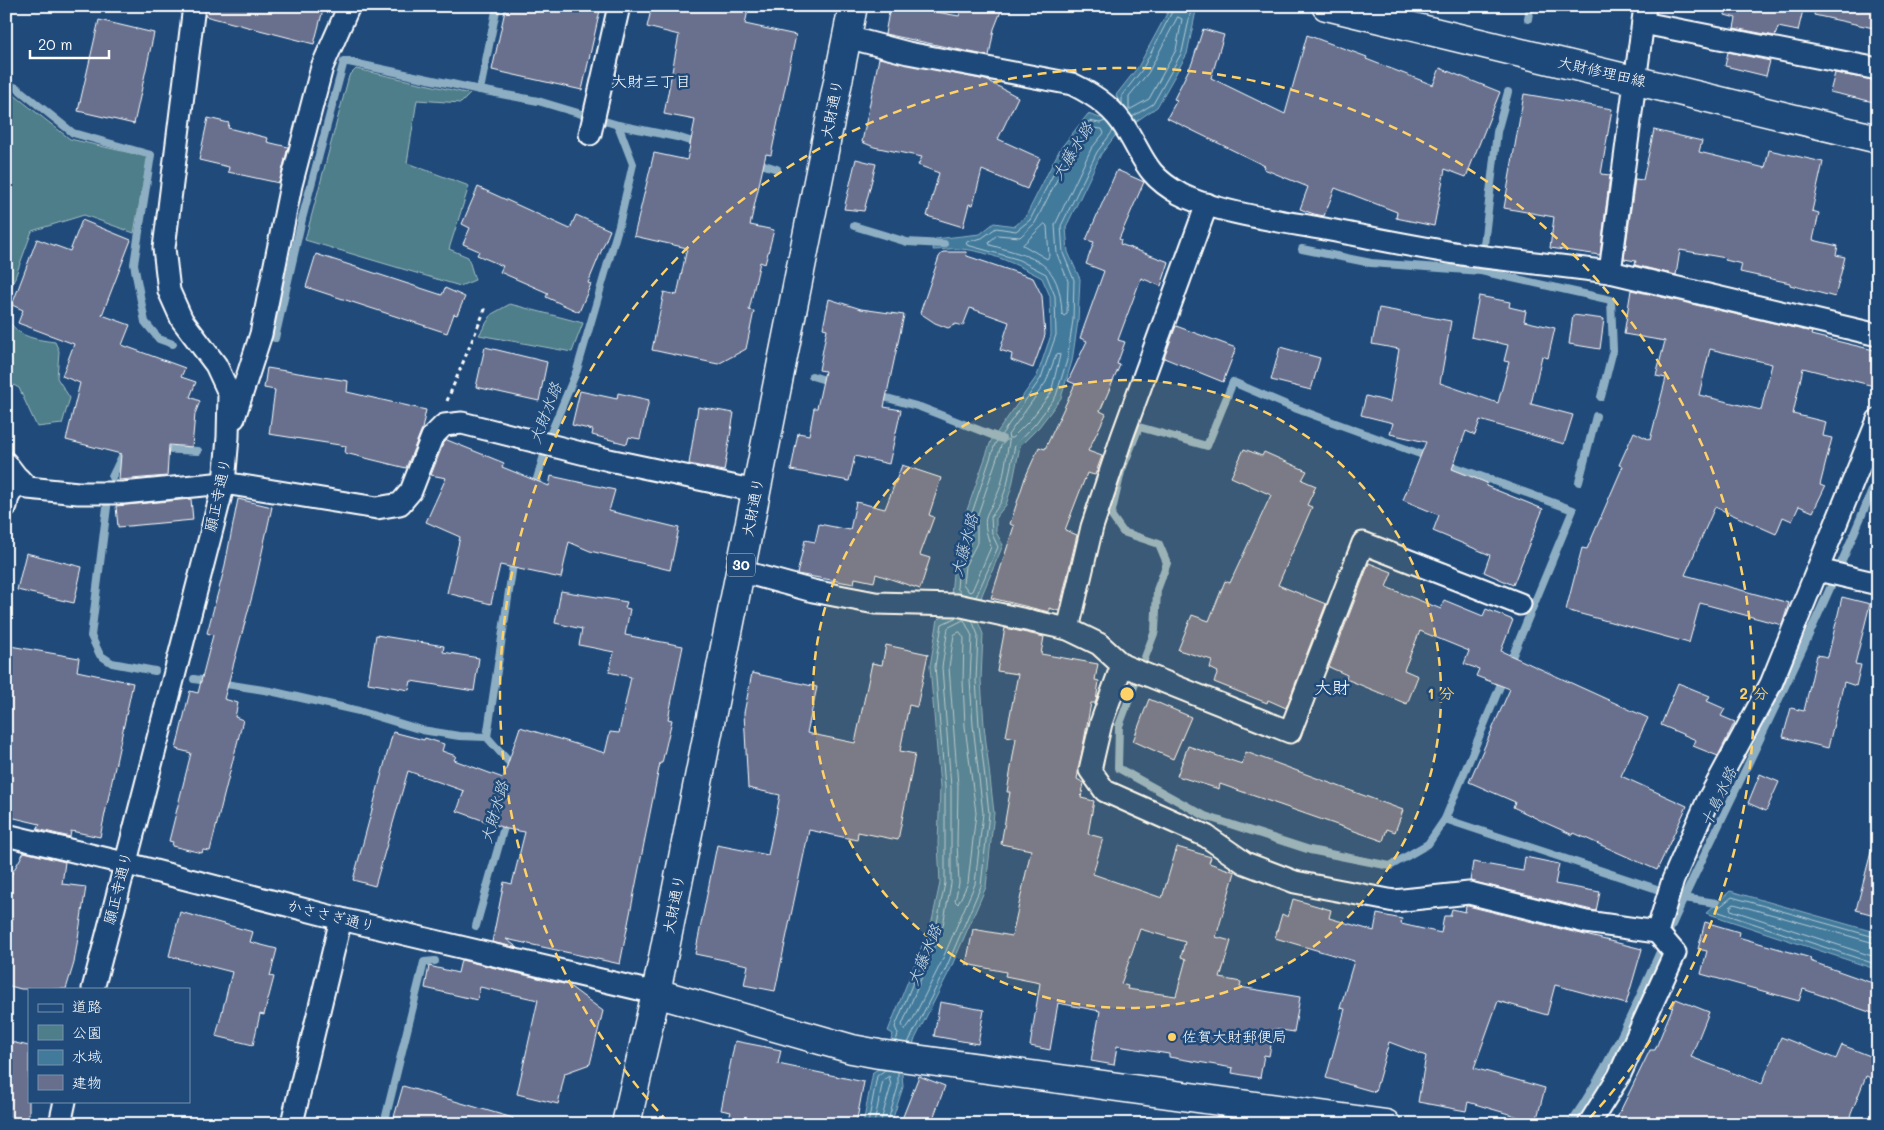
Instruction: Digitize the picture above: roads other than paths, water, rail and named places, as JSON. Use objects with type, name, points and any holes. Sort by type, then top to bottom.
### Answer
[{"type":"street","name":"願正寺通り","points":[[93,988],[124,863],[224,483],[229,394],[216,365],[182,320],[172,298],[169,290],[164,248],[194,6]]},
{"type":"street","points":[[228,437],[261,334],[292,185],[322,67],[349,6]]},
{"type":"street","points":[[590,134],[619,6]]},
{"type":"street","name":"大財通り","points":[[626,1124],[656,993],[853,6]]},
{"type":"street","name":"大財修理田線","points":[[1326,6],[1878,139]]},
{"type":"street","points":[[1610,272],[1644,14],[1878,69]]},
{"type":"street","points":[[847,38],[908,53],[1072,84],[1090,93],[1107,106],[1126,127],[1133,142],[1159,181],[1182,195],[1207,204],[1281,221],[1466,254],[1610,272],[1878,335]]},
{"type":"street","points":[[1068,629],[1092,527],[1122,437],[1207,204]]},
{"type":"street","points":[[1657,932],[1673,880],[1707,802],[1771,684],[1878,420]]},
{"type":"street","points":[[6,462],[19,480],[28,488],[78,494],[123,493],[224,483],[377,508],[400,504],[411,491],[432,437],[444,425],[462,423],[756,492]]},
{"type":"street","points":[[6,506],[8,498],[19,480]]},
{"type":"street","points":[[740,571],[813,591],[875,603],[957,605],[1068,629],[1099,644],[1133,670],[1290,732],[1363,542],[1520,604]]},
{"type":"street","points":[[1818,570],[1878,584]]},
{"type":"street","points":[[1133,670],[1101,723],[1090,770],[1105,791],[1206,836],[1245,863],[1295,882],[1394,901],[1469,893],[1586,922],[1657,932],[1675,954],[1619,1076],[1589,1124]]},
{"type":"street","name":"かささぎ通り","points":[[6,835],[124,863],[341,919],[656,993]]},
{"type":"street","points":[[295,1124],[292,1123],[341,919]]},
{"type":"street","points":[[656,993],[852,1049],[879,1054],[1386,1124]]},
{"type":"street","points":[[60,1124],[65,1102]]},
{"type":"water","name":"大藤水路","points":[[1171,6],[1197,6],[1187,54],[1157,107],[1115,136],[1101,154],[1066,227],[1068,252],[1080,279],[1078,321],[1072,361],[1061,398],[1039,427],[1020,446],[1006,505],[996,517],[996,532],[1003,545],[982,595],[977,619],[983,634],[981,680],[994,813],[986,887],[950,970],[915,1039],[902,1074],[903,1087],[891,1124],[863,1124],[873,1072],[882,1067],[893,1034],[888,1031],[932,921],[940,883],[938,843],[940,787],[930,666],[938,619],[953,614],[957,594],[951,595],[954,563],[966,540],[965,516],[991,441],[1037,376],[1051,335],[1050,296],[1042,278],[993,256],[972,250],[933,250],[935,239],[980,234],[994,223],[1015,226],[1026,216],[1060,149],[1088,114],[1100,118],[1119,102],[1116,95],[1138,67]]},
{"type":"water","points":[[1730,891],[1878,933],[1878,970],[1706,913]]},
{"type":"waterway","name":"大財水路","points":[[497,6],[480,90],[538,101],[618,125],[633,164],[619,225],[577,370],[550,435],[534,489]]},
{"type":"waterway","points":[[1528,19],[1530,6]]},
{"type":"waterway","points":[[275,338],[302,219],[344,61],[480,90]]},
{"type":"waterway","points":[[6,84],[17,88],[73,133],[151,155],[134,264],[145,322],[159,339],[173,344]]},
{"type":"waterway","points":[[1508,92],[1497,132],[1481,271],[1611,300],[1613,350],[1601,397]]},
{"type":"waterway","points":[[618,125],[677,137],[699,144]]},
{"type":"waterway","points":[[755,162],[777,169]]},
{"type":"waterway","points":[[854,226],[907,242],[944,244]]},
{"type":"waterway","points":[[1302,249],[1371,263],[1481,271]]},
{"type":"waterway","points":[[812,376],[832,382]]},
{"type":"waterway","points":[[1233,382],[1289,406],[1573,510],[1445,819],[1428,844],[1390,866],[1310,850],[1205,816],[1118,768],[1119,726],[1155,631],[1157,590],[1167,563],[1159,544],[1123,532],[1111,515],[1121,472],[1139,427],[1207,446],[1233,382]]},
{"type":"waterway","points":[[876,395],[920,407],[1002,439]]},
{"type":"waterway","points":[[1579,482],[1596,416]]},
{"type":"waterway","points":[[160,449],[198,451]]},
{"type":"waterway","points":[[112,477],[125,450]]},
{"type":"waterway","name":"十島水路","points":[[1570,1124],[1606,1066],[1636,1005],[1692,881],[1811,629],[1857,528],[1878,476]]},
{"type":"waterway","points":[[107,507],[91,636],[100,655],[112,663],[155,671]]},
{"type":"waterway","name":"大財水路","points":[[514,558],[487,737],[515,769]]},
{"type":"waterway","points":[[194,679],[270,691],[359,711],[422,730],[459,736],[487,737]]},
{"type":"waterway","points":[[1445,819],[1657,889]]},
{"type":"waterway","name":"大財水路","points":[[476,926],[506,820]]},
{"type":"waterway","points":[[1684,898],[1716,903]]},
{"type":"waterway","name":"大財水路","points":[[384,1124],[424,962],[435,961]]},
{"type":"place","name":"佐賀大財郵便局","points":[[1172,1037]]},
{"type":"district","name":"大財三丁目","points":[[651,81]]},
{"type":"district","name":"大財","points":[[1332,688]]}]
